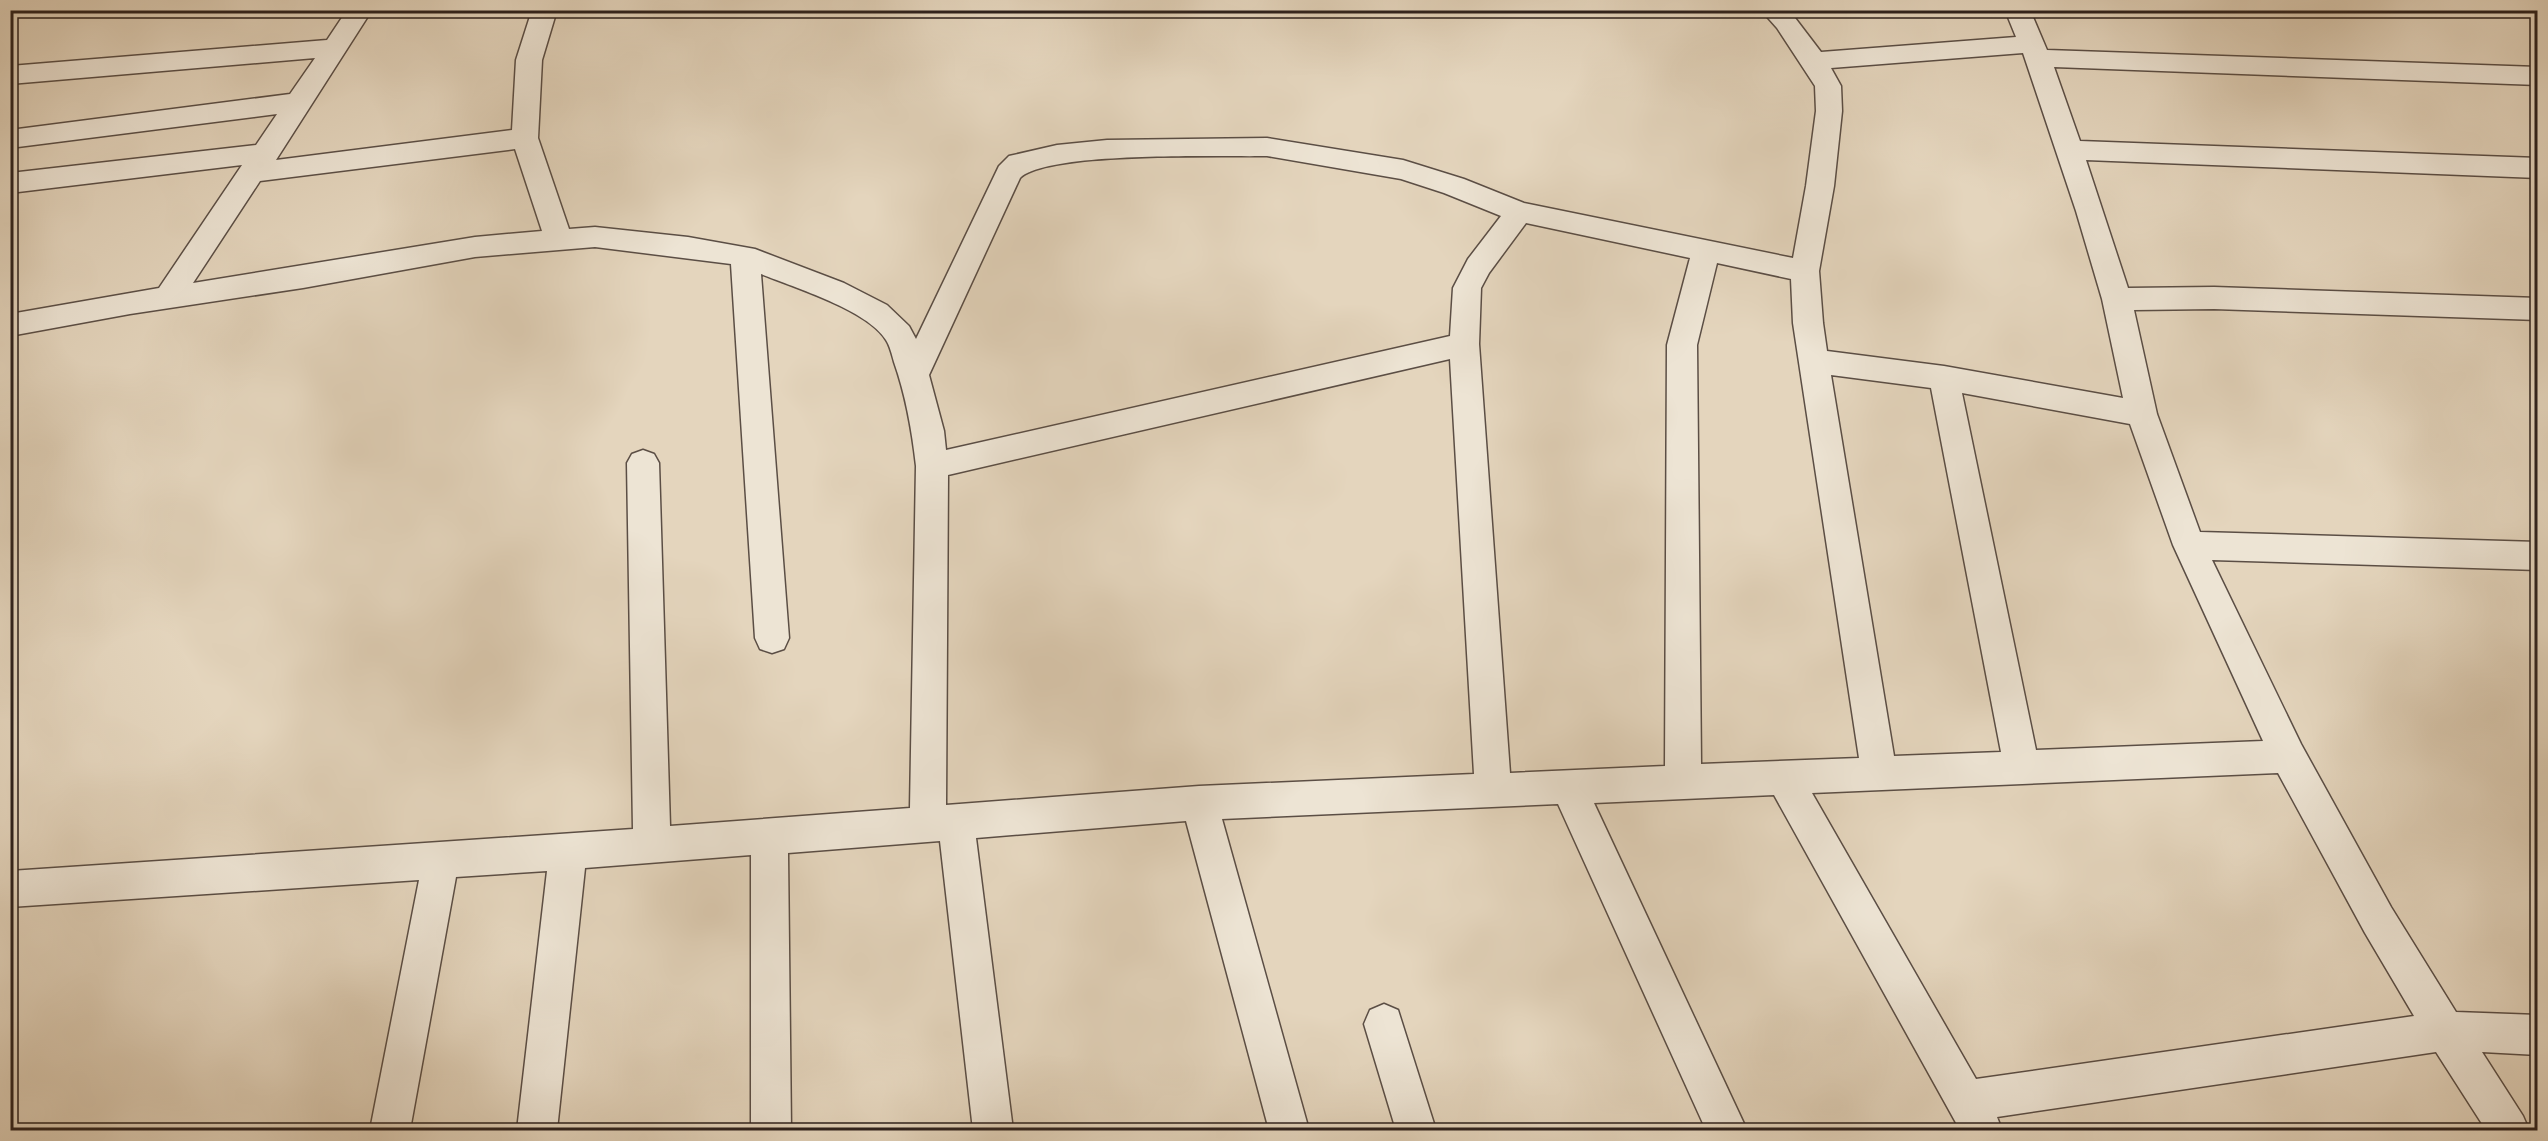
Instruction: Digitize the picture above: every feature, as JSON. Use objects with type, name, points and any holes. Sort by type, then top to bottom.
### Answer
[{"type":"street","points":[[168,297],[360,10]]},
{"type":"street","points":[[545,10],[529,60],[525,138],[559,240]]},
{"type":"street","points":[[1773,10],[1786,22],[1815,61],[1828,86],[1829,111],[1821,186],[1805,271],[1808,323],[1879,773]]},
{"type":"street","points":[[2017,10],[2069,150],[2117,299],[2142,414],[2189,545],[2288,756],[2378,920],[2509,1131]]},
{"type":"street","points":[[10,75],[335,48]]},
{"type":"street","points":[[1815,61],[2034,51],[2538,76]]},
{"type":"street","points":[[10,139],[300,102]]},
{"type":"street","points":[[10,183],[525,138]]},
{"type":"street","points":[[914,375],[1000,186],[1009,172],[1019,163],[1057,154],[1107,149],[1267,147],[1403,170],[1454,186],[1519,212],[1805,271]]},
{"type":"street","points":[[2069,150],[2538,168]]},
{"type":"street","points":[[1492,790],[1464,344],[1467,288],[1478,267],[1519,212]]},
{"type":"street","points":[[10,325],[475,247],[596,237],[745,256],[834,291],[877,313],[899,334],[914,375],[928,431],[932,466],[942,822],[993,1131]]},
{"type":"street","points":[[1683,782],[1682,345],[1706,251]]},
{"type":"street","points":[[745,256],[772,638]]},
{"type":"street","points":[[2117,299],[2276,299],[2538,309]]},
{"type":"street","points":[[932,466],[1464,344]]},
{"type":"street","points":[[1814,361],[1944,378],[2142,414]]},
{"type":"street","points":[[1944,378],[2022,767]]},
{"type":"street","points":[[643,463],[652,845]]},
{"type":"street","points":[[2189,545],[2538,556]]},
{"type":"street","points":[[10,889],[568,852],[1199,803],[2288,756]]},
{"type":"street","points":[[1783,777],[1974,1116],[2445,1031],[2538,1035]]},
{"type":"street","points":[[1568,787],[1727,1131]]},
{"type":"street","points":[[1199,803],[1289,1131]]},
{"type":"street","points":[[769,835],[771,1131]]},
{"type":"street","points":[[537,1131],[568,852]]},
{"type":"street","points":[[390,1131],[441,860]]},
{"type":"street","points":[[1384,1024],[1416,1131]]}]
